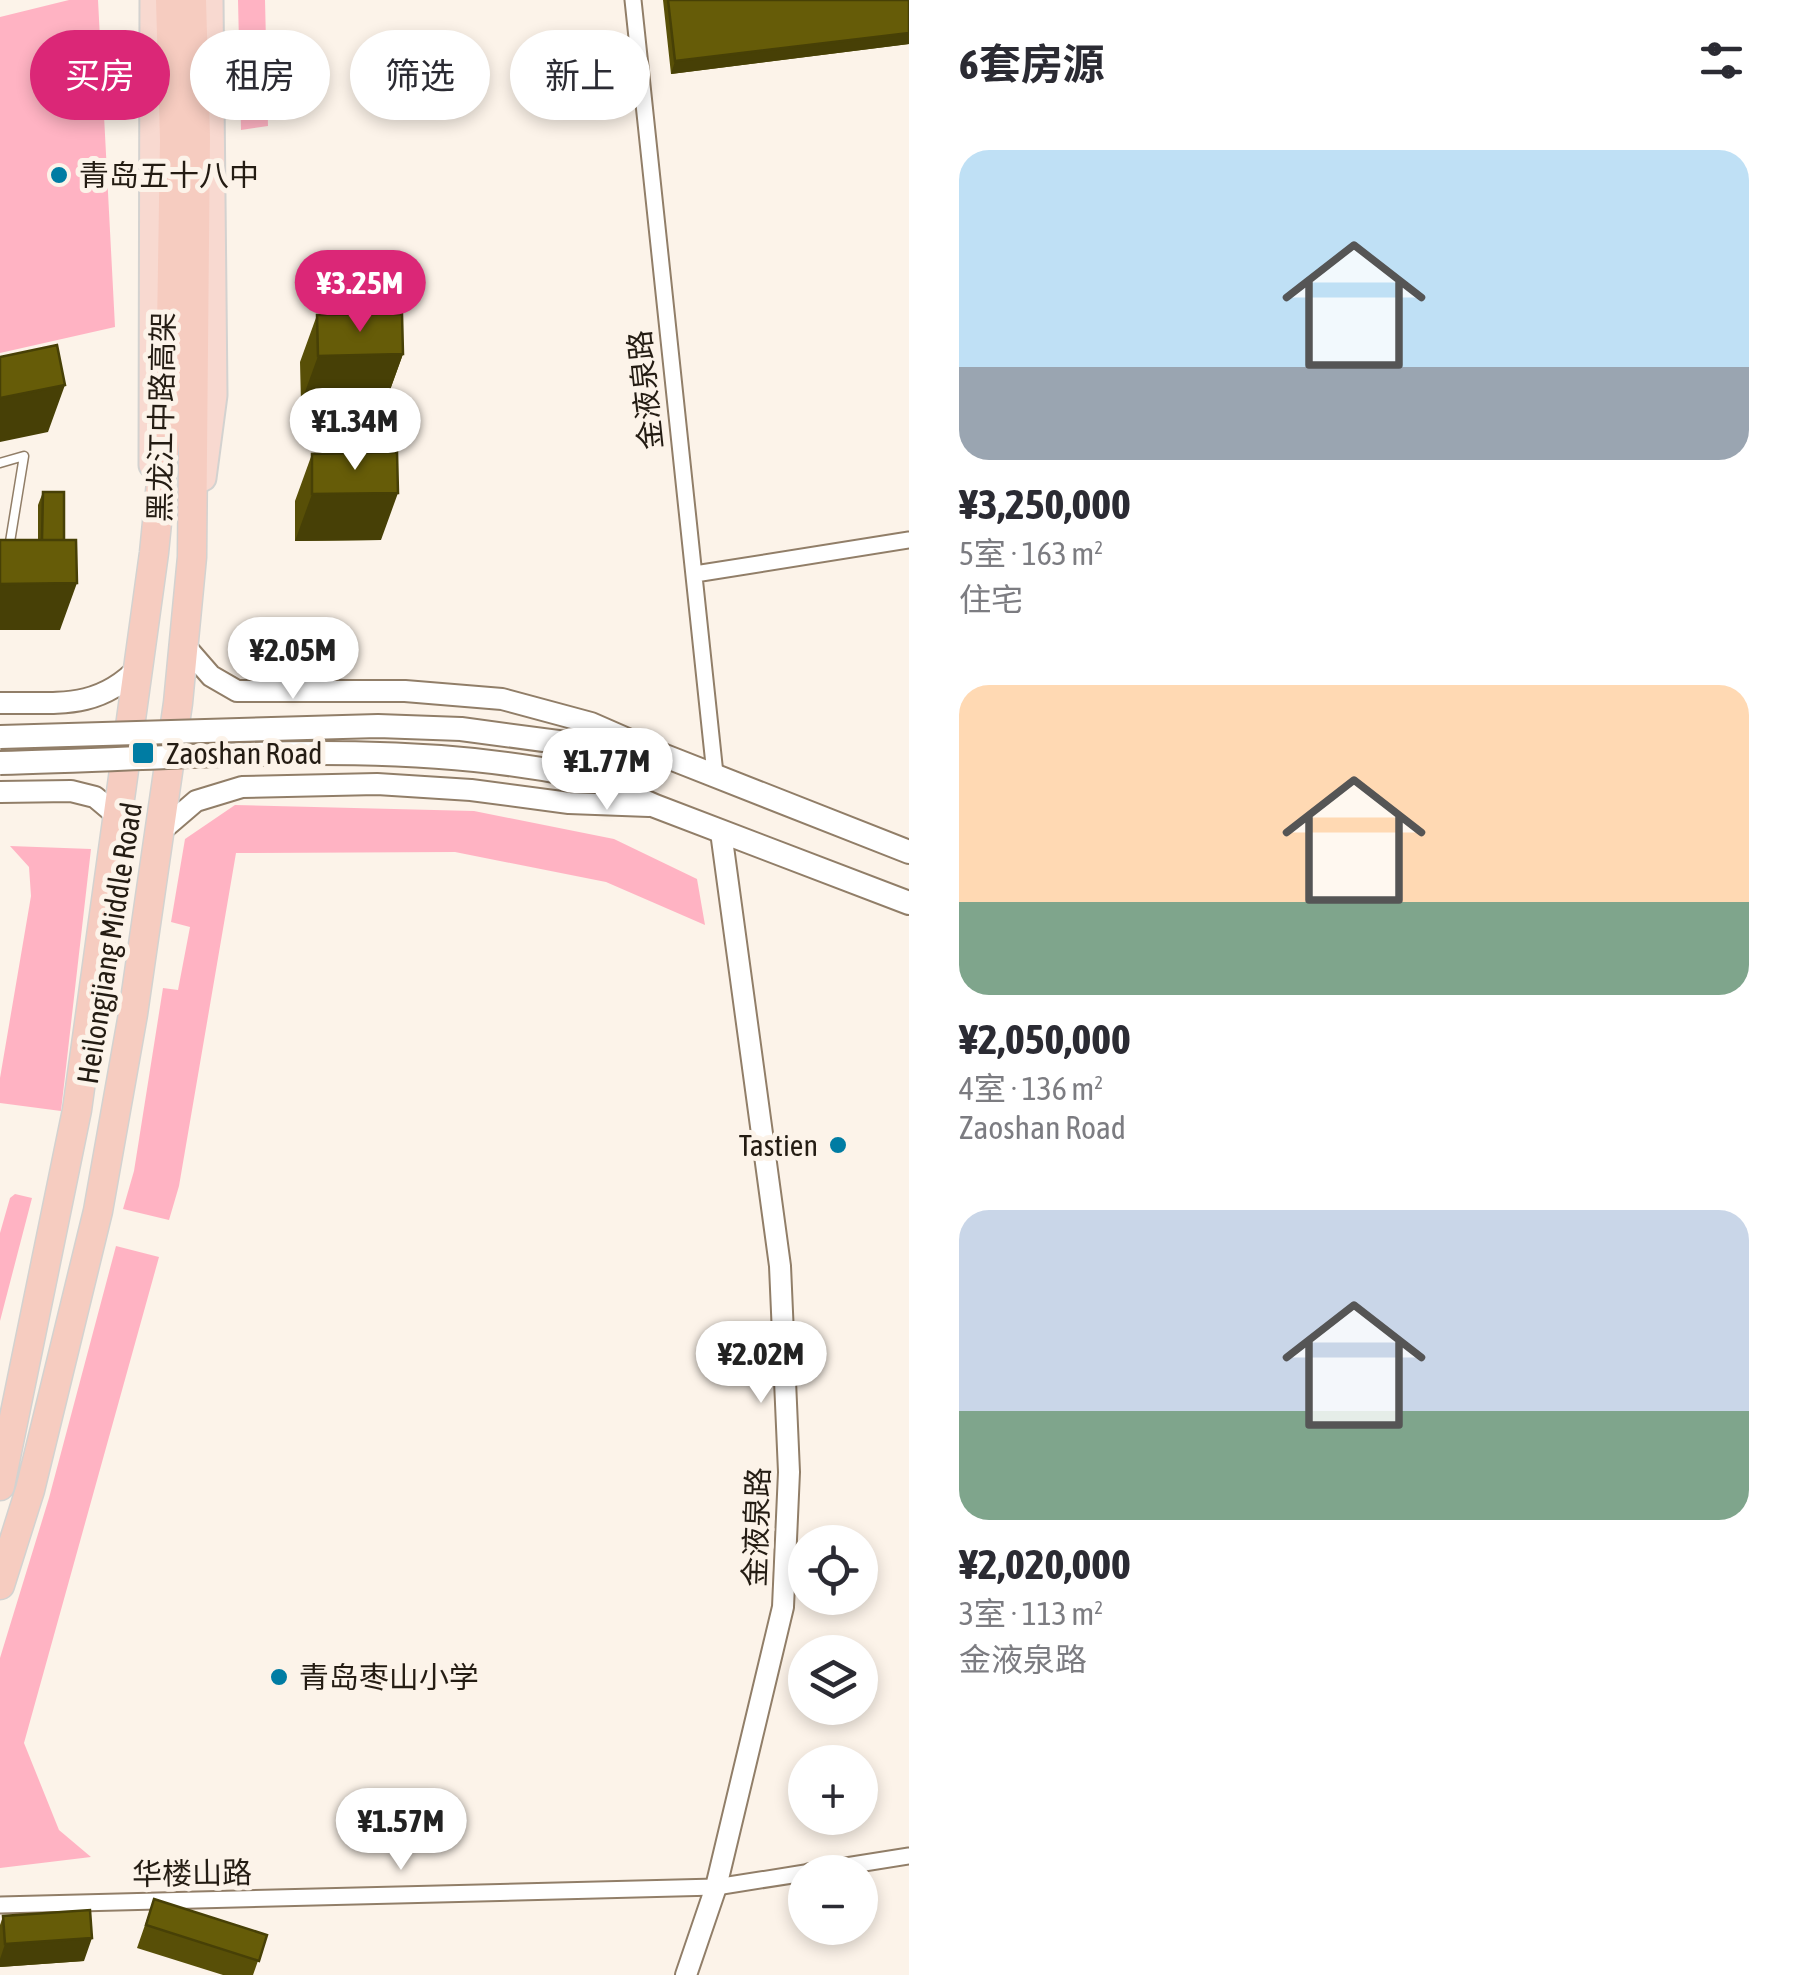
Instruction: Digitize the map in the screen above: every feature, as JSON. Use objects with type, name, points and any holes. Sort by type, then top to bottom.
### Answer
[{"type":"highway","points":[[170,0],[174,140],[184,278]]},
{"type":"highway","points":[[184,278],[196,137],[192,0]]},
{"type":"highway","name":"黑龙江中路高架","points":[[154,553],[184,278]]},
{"type":"highway","name":"黑龙江中路高架","points":[[184,278],[192,558]]},
{"type":"highway","name":"Heilongjiang Middle Road","points":[[0,1486],[78,1110],[154,553]]},
{"type":"highway","name":"Heilongjiang Middle Road","points":[[0,1586],[30,1490],[98,1211],[161,831],[192,558]]},
{"type":"main road","name":"Heilongjiang Middle Road","points":[[153,0],[154,553]]},
{"type":"main road","name":"Heilongjiang Middle Road","points":[[192,558],[214,395],[210,0]]},
{"type":"main road","points":[[0,737],[378,726],[478,730],[666,756],[909,852]]},
{"type":"main road","points":[[0,763],[376,753],[490,760],[604,782],[655,806],[909,903]]},
{"type":"street","name":"金液泉路","points":[[632,0],[715,774]]},
{"type":"street","points":[[695,574],[909,540]]},
{"type":"street","points":[[184,645],[211,676],[237,690],[405,690],[502,700],[591,723],[666,756]]},
{"type":"street","points":[[0,703],[84,702],[122,684],[140,666]]},
{"type":"street","points":[[161,831],[196,801],[242,787],[377,784],[471,790],[570,803],[655,806]]},
{"type":"street","points":[[0,792],[71,791],[96,797],[120,818]]},
{"type":"street","name":"金液泉路","points":[[686,1975],[716,1887],[783,1607],[789,1472],[780,1266],[721,832]]},
{"type":"street","name":"华楼山路","points":[[878,1861],[909,1856]]},
{"type":"street","name":"华楼山路","points":[[0,1905],[716,1887],[788,1876]]},
{"type":"lane","points":[[0,462],[24,456],[9,548],[0,554]]},
{"type":"shaded area","name":"青岛五十八中","points":[[69,0],[98,0],[100,30],[30,30],[30,120],[104,120],[115,327],[0,353],[0,17]]},
{"type":"shaded area","points":[[238,0],[265,0],[266,30],[239,30]]},
{"type":"shaded area","points":[[241,120],[268,120],[268,126],[241,130]]},
{"type":"shaded area","points":[[235,805],[474,811],[614,839],[697,879],[705,925],[606,882],[455,852],[236,853],[179,1186],[169,1220],[123,1209],[134,1171],[163,988],[178,990],[190,927],[171,922],[185,839]]},
{"type":"shaded area","points":[[10,846],[91,849],[61,1111],[0,1103],[0,1078],[31,896],[29,867]]},
{"type":"shaded area","points":[[15,1194],[32,1198],[0,1321],[0,1233],[10,1198]]},
{"type":"shaded area","points":[[116,1246],[159,1257],[24,1743],[59,1830],[91,1857],[0,1868],[0,1658],[49,1498]]},
{"type":"building","points":[[668,0],[909,0],[909,33],[675,61]]},
{"type":"building","points":[[402,314],[403,354],[318,356],[317,315]]},
{"type":"building","points":[[57,345],[65,385],[0,398],[0,357]]},
{"type":"building","points":[[397,452],[398,493],[312,494],[312,454]]},
{"type":"building","points":[[43,492],[64,492],[64,540],[42,540]]},
{"type":"building","points":[[0,540],[76,540],[77,583],[0,584]]},
{"type":"building","points":[[154,1899],[267,1935],[259,1961],[146,1925]]},
{"type":"building","points":[[90,1910],[92,1938],[5,1944],[3,1916]]},
{"type":"place","name":"青岛五十八中","points":[[59,175]]},
{"type":"place","name":"Zaoshan Road","points":[[143,753]]},
{"type":"place","name":"Tastien","points":[[838,1145]]},
{"type":"place","name":"青岛枣山小学","points":[[279,1677]]}]
